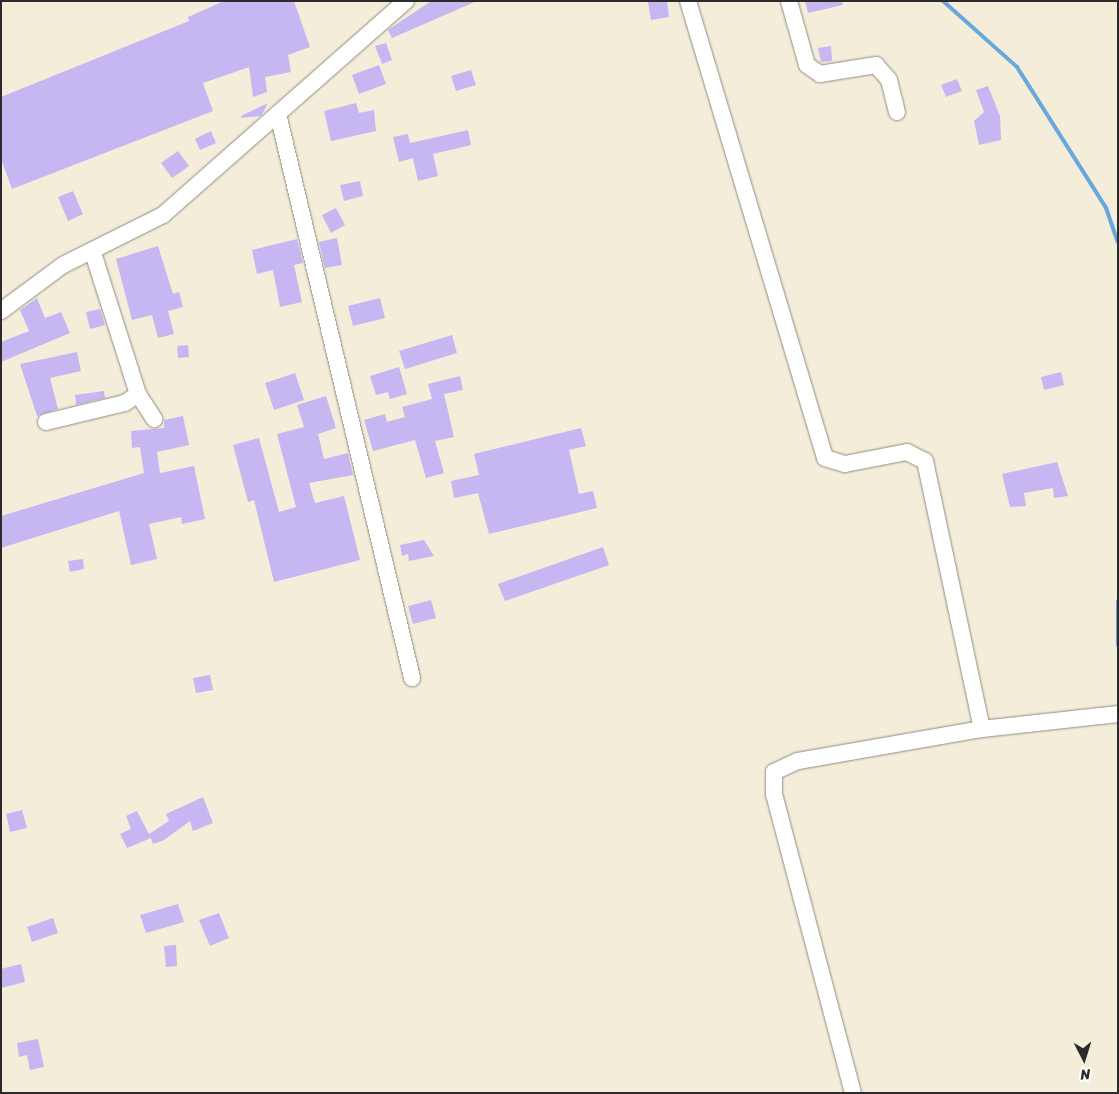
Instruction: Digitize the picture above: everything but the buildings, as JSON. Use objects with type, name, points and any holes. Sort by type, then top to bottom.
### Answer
[{"type":"street","points":[[1,311],[63,265],[93,254],[163,216],[406,1]]},
{"type":"street","points":[[688,1],[825,458],[845,464],[907,452],[925,461],[982,729]]},
{"type":"street","points":[[789,1],[807,65],[820,74],[876,66],[889,80],[897,112]]},
{"type":"street","points":[[278,114],[412,678]]},
{"type":"street","points":[[93,254],[138,394],[154,419]]},
{"type":"street","points":[[46,422],[125,403],[138,394]]},
{"type":"street","points":[[853,1093],[774,795],[774,772],[798,761],[982,729],[1118,714]]},
{"type":"waterway","points":[[943,1],[1017,67],[1106,208],[1118,242]]},
{"type":"waterway","points":[[1118,601],[1118,645]]}]
